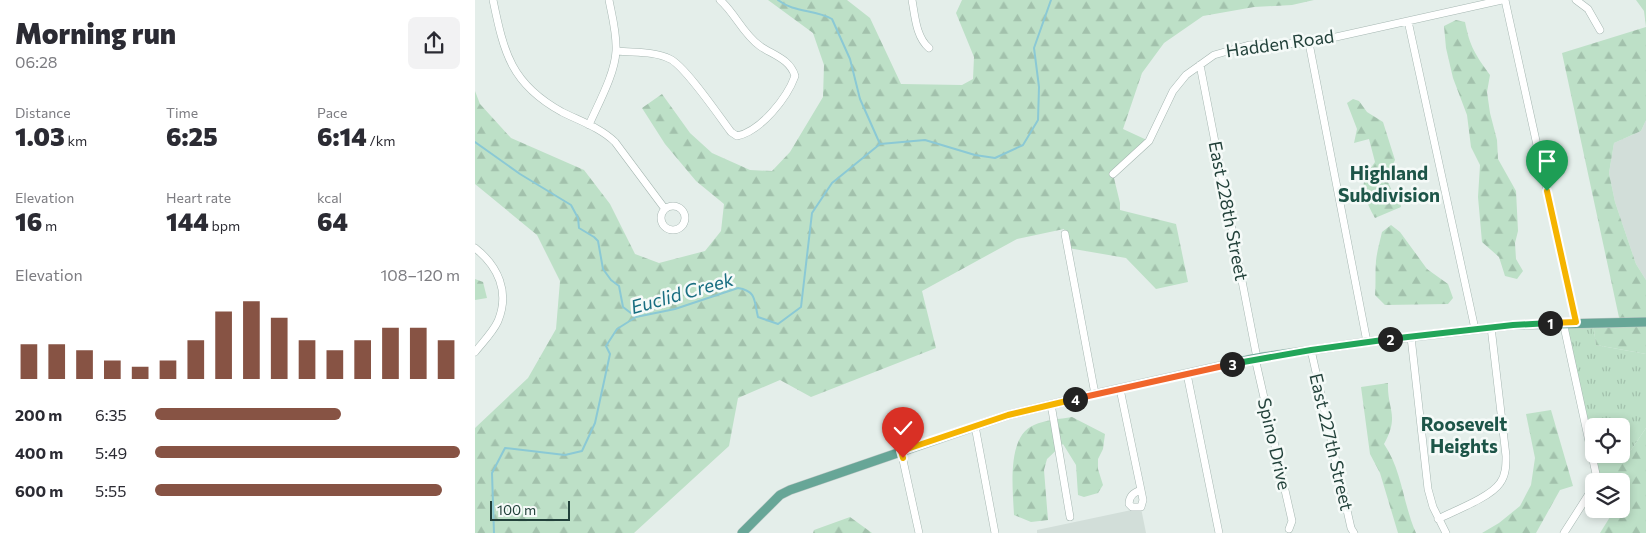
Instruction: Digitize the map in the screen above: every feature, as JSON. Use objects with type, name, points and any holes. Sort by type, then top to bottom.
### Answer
[{"type":"main road","points":[[742,533],[779,495],[790,490],[1008,415],[1051,404],[1256,358],[1367,342],[1491,327],[1563,322],[1646,322]]},
{"type":"street","points":[[493,0],[502,44],[511,65],[523,84],[544,101],[608,134],[665,209]]},
{"type":"street","points":[[589,125],[608,82],[617,52],[609,0]]},
{"type":"street","points":[[617,52],[657,54],[671,59],[682,69],[731,132],[737,136],[744,135],[773,112],[792,84],[795,76],[789,64],[751,38],[721,0]]},
{"type":"street","points":[[911,0],[920,37],[929,48]]},
{"type":"street","points":[[1504,0],[1576,322]]},
{"type":"street","name":"Hadden Road","points":[[1113,174],[1149,141],[1173,90],[1186,75],[1214,55],[1249,46],[1309,43],[1504,0]]},
{"type":"street","points":[[1576,0],[1588,9],[1600,30]]},
{"type":"street","points":[[1408,21],[1475,329]]},
{"type":"street","points":[[1309,43],[1367,342]]},
{"type":"street","name":"East 228th Street","points":[[1199,64],[1256,358]]},
{"type":"street","points":[[1065,234],[1095,394]]},
{"type":"street","points":[[475,248],[495,268],[500,280],[503,296],[501,312],[494,328],[475,352]]},
{"type":"street","points":[[1563,322],[1596,473]]},
{"type":"street","points":[[1438,519],[1489,493],[1501,482],[1505,474],[1507,456],[1491,327]]},
{"type":"street","points":[[1411,336],[1428,489],[1433,507],[1446,533]]},
{"type":"street","name":"East 227th Street","points":[[1311,350],[1351,528],[1354,533]]},
{"type":"street","name":"Spino Drive","points":[[1256,358],[1292,521],[1289,529]]},
{"type":"street","points":[[1187,374],[1219,533]]},
{"type":"street","points":[[1120,388],[1141,490]]},
{"type":"street","points":[[1051,404],[1070,516]]},
{"type":"street","points":[[975,426],[995,533]]},
{"type":"street","points":[[901,451],[919,533]]},
{"type":"street","points":[[1564,533],[1585,500]]},
{"type":"shaded area","points":[[1646,120],[1646,280],[1636,264],[1615,202],[1609,173],[1614,143],[1641,131]]},
{"type":"shaded area","points":[[1141,508],[1146,533],[1037,533],[1037,530]]},
{"type":"green space","points":[[768,0],[847,0],[870,18],[901,84],[962,85],[973,79],[974,57],[956,13],[962,0],[1314,0],[1292,5],[1254,7],[1203,16],[1164,43],[1142,73],[1123,129],[1149,141],[1113,174],[1120,210],[1176,224],[1188,282],[1156,289],[1126,258],[1068,248],[1064,229],[1017,239],[922,291],[936,348],[811,397],[780,380],[738,398],[729,446],[634,533],[475,533],[475,428],[528,378],[556,329],[560,281],[537,235],[475,184],[475,91],[480,104],[511,138],[584,170],[610,204],[635,254],[659,263],[705,251],[721,231],[724,204],[696,181],[665,144],[642,108],[662,94],[690,133],[712,153],[750,170],[772,171],[790,152],[823,97],[824,65],[813,33]]},
{"type":"green space","points":[[1636,0],[1646,0],[1646,27],[1644,11]]},
{"type":"green space","points":[[1456,20],[1465,22],[1474,50],[1490,75],[1487,92],[1497,140],[1498,159],[1516,191],[1518,231],[1515,243],[1516,259],[1523,271],[1517,279],[1505,276],[1499,257],[1482,242],[1478,197],[1480,165],[1471,147],[1467,115],[1453,78],[1446,48],[1444,26]]},
{"type":"green space","points":[[1646,27],[1646,120],[1641,131],[1614,143],[1609,173],[1615,202],[1636,264],[1646,280],[1646,354],[1596,345],[1593,322],[1620,322],[1562,53]]},
{"type":"green space","points":[[1353,99],[1359,101],[1367,112],[1383,122],[1395,160],[1386,178],[1394,195],[1400,199],[1401,207],[1375,218],[1364,192],[1364,181],[1375,162],[1369,139],[1354,143],[1357,129],[1347,103]]},
{"type":"green space","points":[[1391,225],[1400,232],[1427,269],[1448,284],[1453,298],[1448,304],[1385,305],[1375,295],[1376,261],[1382,232]]},
{"type":"green space","points":[[475,279],[483,282],[487,298],[475,300]]},
{"type":"green space","points":[[1563,322],[1593,322],[1596,345],[1646,354],[1646,428],[1631,450],[1630,418],[1585,418],[1585,424]]},
{"type":"green space","points":[[1388,383],[1392,419],[1389,434],[1384,444],[1399,476],[1416,533],[1398,533],[1380,473],[1370,454],[1361,387]]},
{"type":"green space","points":[[1551,410],[1573,486],[1560,490],[1536,533],[1482,533],[1499,523],[1520,506],[1531,485],[1535,458],[1526,414]]},
{"type":"green space","points":[[1072,417],[1105,434],[1103,449],[1098,459],[1098,469],[1103,485],[1098,493],[1084,497],[1078,495],[1076,465],[1063,444],[1047,459],[1044,470],[1048,520],[1031,522],[1014,515],[1013,465],[1019,440],[1025,431],[1034,425]]},
{"type":"green space","points":[[1646,428],[1646,533],[1600,533],[1609,518],[1630,518],[1630,473],[1594,473],[1593,463],[1630,463],[1631,450]]},
{"type":"green space","points":[[850,517],[872,533],[813,533],[814,530]]},
{"type":"waterway","points":[[778,0],[791,7],[832,19],[850,59],[860,99],[880,144]]},
{"type":"waterway","name":"Euclid Creek","points":[[494,533],[492,473],[505,448],[565,455],[582,451],[595,423],[610,354],[606,346],[617,329],[636,317],[675,309],[738,288],[752,294],[758,317],[778,324],[801,307],[812,213],[832,183],[880,144],[925,140],[975,155],[995,158],[1023,145],[1038,120],[1039,87],[1034,48],[1051,0]]},
{"type":"waterway","points":[[475,142],[520,174],[571,205],[578,218],[579,228],[598,241],[603,269],[611,280],[619,286],[623,307],[636,317]]},
{"type":"district","name":"Highland Subdivision","points":[[1389,184]]},
{"type":"district","name":"Roosevelt Heights","points":[[1464,435]]},
{"type":"route","points":[[903,458],[901,451],[1008,415],[1255,358],[1367,342],[1513,325],[1576,322],[1547,191]]}]
